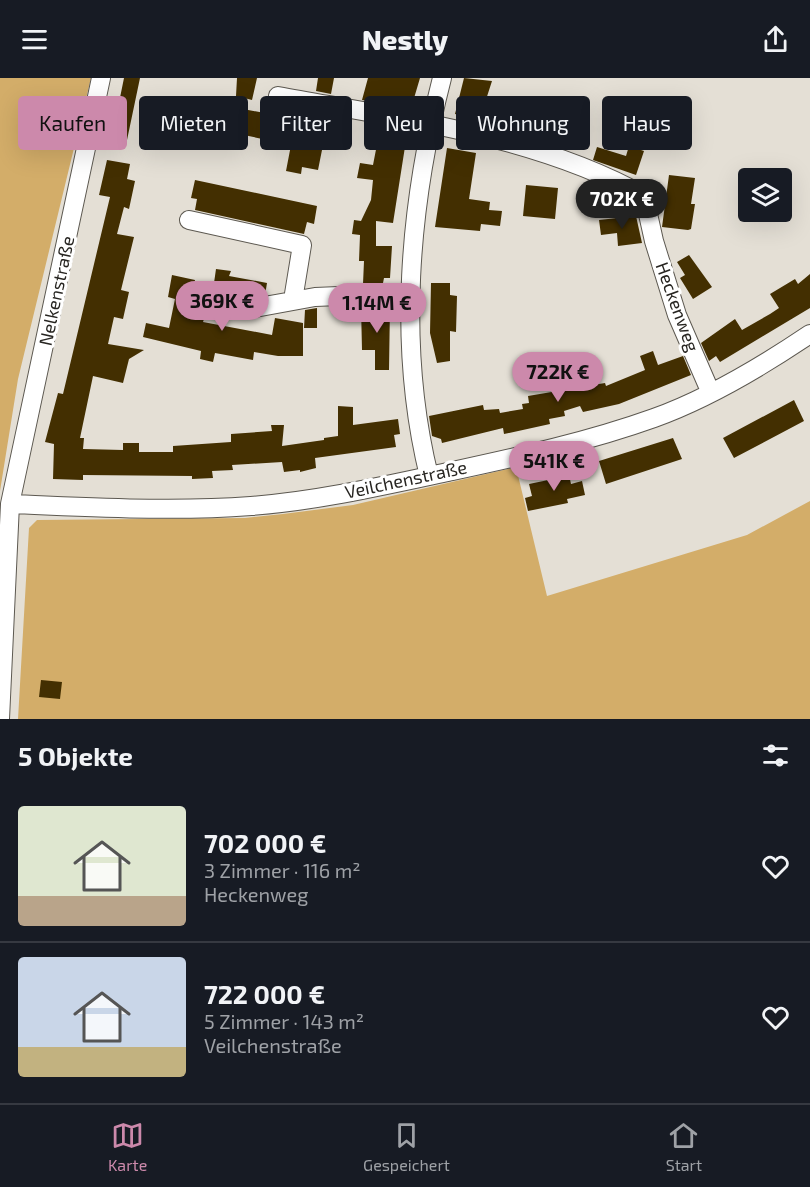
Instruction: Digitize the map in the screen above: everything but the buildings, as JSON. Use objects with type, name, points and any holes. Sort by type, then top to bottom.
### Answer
[{"type":"street","name":"Nelkenstraße","points":[[0,719],[10,504],[100,78]]},
{"type":"street","points":[[437,96],[442,78]]},
{"type":"street","name":"Heckenweg","points":[[444,127],[523,148],[609,176],[644,196],[654,241],[677,315],[710,391]]},
{"type":"street","points":[[426,150],[412,246],[411,293],[416,406],[429,476]]},
{"type":"street","points":[[189,220],[302,245],[293,300]]},
{"type":"street","points":[[243,310],[293,300],[411,293]]},
{"type":"street","name":"Veilchenstraße","points":[[10,504],[167,508],[251,506],[341,494],[429,476],[544,450],[655,417],[776,357],[810,334]]},
{"type":"shaded area","points":[[0,78],[91,78],[87,96],[18,96],[18,150],[74,150],[18,379],[0,491]]},
{"type":"shaded area","points":[[516,467],[547,596],[747,535],[810,501],[810,719],[18,719],[29,528],[37,520],[245,518],[283,514],[353,505]]}]
